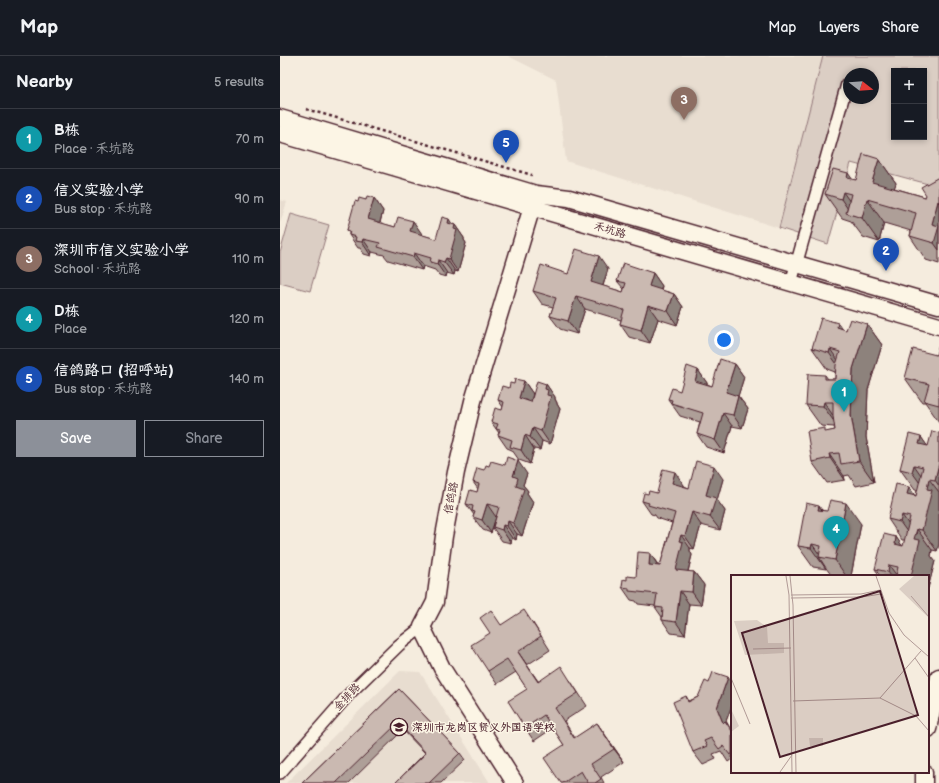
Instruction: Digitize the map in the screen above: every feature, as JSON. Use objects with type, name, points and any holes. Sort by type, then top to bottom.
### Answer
[{"type":"street","points":[[791,283],[843,98]]},
{"type":"street","name":"禾坑路","points":[[280,118],[791,283],[939,326]]},
{"type":"street","name":"禾坑路","points":[[280,134],[534,201],[569,198],[939,305]]},
{"type":"street","name":"信鸽路","points":[[422,627],[435,602],[444,536],[455,479],[473,401],[534,201]]},
{"type":"street","points":[[422,627],[442,668],[515,783]]},
{"type":"street","name":"金排路","points":[[280,773],[351,692],[399,645],[422,627]]},
{"type":"street","points":[[929,724],[939,677]]},
{"type":"path","points":[[303,108],[532,175]]},
{"type":"shaded area","points":[[508,56],[823,56],[779,228],[566,161],[556,80]]},
{"type":"shaded area","points":[[823,56],[939,56],[939,177],[928,184],[851,163],[828,244],[779,228]]},
{"type":"shaded area","points":[[280,200],[287,202],[280,223]]},
{"type":"shaded area","points":[[291,214],[329,225],[310,291],[280,283],[280,253]]},
{"type":"shaded area","name":"深圳市龙岗区贤义外国语学校","points":[[400,671],[420,672],[490,783],[286,783]]},
{"type":"building","points":[[863,154],[879,159],[872,182],[925,197],[926,195],[921,187],[939,177],[939,203],[938,201],[932,224],[939,226],[934,243],[910,236],[916,213],[867,199],[862,218],[846,213],[851,194],[843,192],[841,199],[825,194],[833,169],[848,173],[847,178],[856,180]]},
{"type":"building","points":[[367,196],[374,198],[368,219],[395,227],[398,217],[413,221],[410,231],[436,239],[442,217],[449,219],[448,223],[455,225],[454,229],[457,230],[449,259],[446,258],[444,262],[438,260],[437,264],[430,262],[431,258],[414,253],[413,257],[378,247],[380,243],[363,239],[362,242],[355,241],[356,237],[349,235],[350,231],[347,230],[355,201],[358,202],[359,198],[366,200]]},
{"type":"building","points":[[576,249],[599,256],[591,282],[623,292],[626,283],[617,281],[623,263],[653,273],[649,286],[674,294],[668,311],[648,305],[641,330],[620,324],[624,310],[576,296],[568,321],[550,316],[556,298],[533,291],[541,265],[568,274]]},
{"type":"building","points":[[821,318],[838,323],[837,327],[846,330],[850,319],[867,324],[853,369],[851,415],[859,461],[841,464],[839,453],[829,454],[830,458],[812,462],[807,431],[825,428],[825,432],[835,430],[833,402],[824,402],[823,406],[806,405],[808,374],[825,375],[825,379],[835,379],[836,365],[840,352],[830,349],[829,353],[812,348]]},
{"type":"building","points":[[939,345],[939,405],[924,401],[929,384],[905,378],[913,349],[936,355]]},
{"type":"building","points":[[720,359],[735,364],[726,392],[738,396],[733,415],[723,413],[715,440],[697,434],[703,413],[671,403],[672,400],[668,399],[672,388],[680,391],[687,366],[698,370],[695,381],[712,386]]},
{"type":"building","points":[[515,379],[524,381],[519,398],[531,402],[537,381],[546,384],[545,389],[548,390],[547,395],[551,396],[541,431],[533,428],[530,437],[525,435],[521,450],[510,447],[512,440],[498,435],[500,430],[496,429],[498,424],[491,422],[495,408],[502,410],[504,402],[498,400],[502,386],[509,388],[510,383],[514,384]]},
{"type":"building","points":[[932,431],[939,433],[939,463],[935,480],[929,479],[927,489],[932,490],[922,530],[917,529],[914,539],[920,540],[911,575],[896,575],[898,567],[889,565],[888,572],[875,569],[884,534],[896,537],[895,544],[903,546],[910,517],[902,515],[900,522],[888,519],[896,484],[909,487],[907,494],[916,496],[923,467],[914,465],[912,472],[900,469],[909,434],[921,437],[919,444],[928,446]]},
{"type":"building","points":[[507,457],[518,461],[513,476],[518,478],[516,486],[524,489],[513,523],[508,521],[507,526],[503,525],[502,530],[493,527],[499,507],[487,504],[482,520],[473,517],[475,512],[472,511],[473,506],[466,504],[470,490],[477,492],[479,484],[473,482],[477,468],[484,470],[486,465],[489,466],[491,461],[505,465]]},
{"type":"building","points":[[696,461],[714,466],[706,495],[716,498],[710,517],[692,512],[685,536],[681,535],[679,541],[683,542],[676,570],[694,572],[692,592],[680,591],[676,622],[662,620],[663,608],[655,607],[657,594],[629,591],[629,588],[622,587],[623,579],[627,580],[627,576],[636,577],[638,552],[650,553],[649,565],[660,566],[675,513],[648,505],[649,503],[642,501],[644,493],[648,494],[649,491],[657,493],[663,469],[675,472],[672,483],[689,488]]},
{"type":"building","points":[[830,500],[846,503],[835,560],[819,557],[821,546],[812,544],[811,548],[798,546],[806,503],[819,506],[818,510],[827,511]]},
{"type":"building","points":[[491,610],[501,625],[524,610],[541,636],[518,652],[538,682],[561,666],[578,693],[555,708],[574,738],[597,723],[614,749],[591,764],[601,779],[595,783],[588,783],[581,771],[561,783],[544,758],[564,745],[544,715],[525,728],[508,701],[527,689],[507,659],[488,671],[471,645],[490,633],[480,618]]},
{"type":"building","points":[[713,672],[728,677],[717,708],[723,723],[725,721],[731,730],[730,755],[723,746],[719,749],[711,738],[704,741],[707,746],[693,752],[673,702],[686,696],[688,702],[698,697],[705,681],[709,683]]},
{"type":"building","points":[[399,689],[460,753],[429,783],[395,783],[426,753],[398,723],[336,783],[302,783]]},
{"type":"place","name":"深圳市信义实验小学","points":[[684,120]]},
{"type":"place","name":"信鸽路口 (招呼站)","points":[[506,163]]},
{"type":"place","name":"信义实验小学","points":[[886,271]]},
{"type":"place","name":"B栋","points":[[844,412]]},
{"type":"place","name":"D栋","points":[[836,549]]},
{"type":"place","name":"深圳市龙岗区贤义外国语学校","points":[[399,727]]}]
